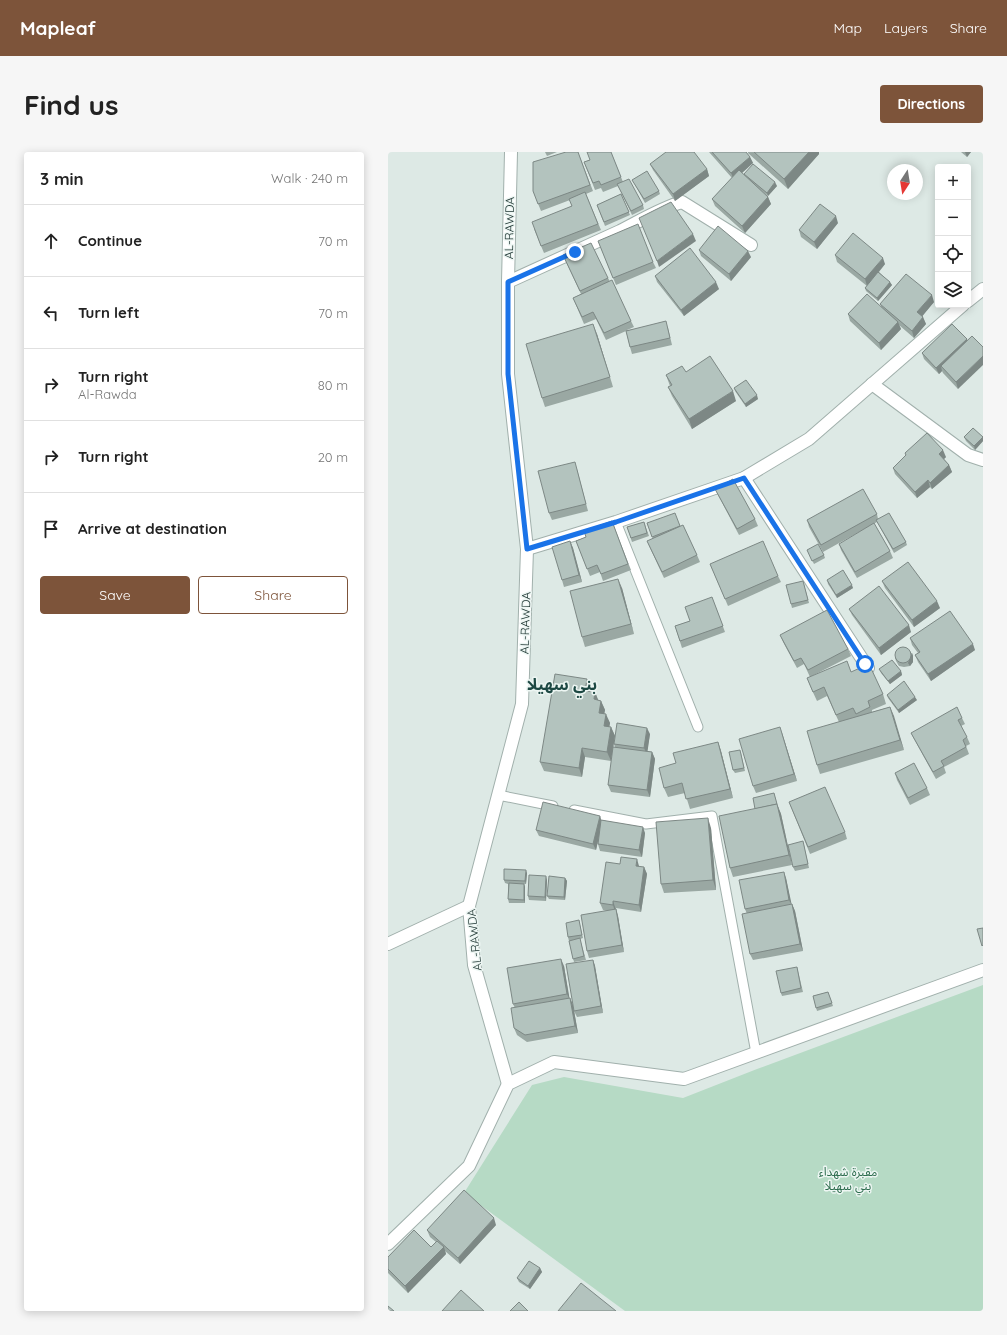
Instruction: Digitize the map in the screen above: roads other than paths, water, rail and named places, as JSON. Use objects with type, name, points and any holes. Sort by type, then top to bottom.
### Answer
[{"type":"street","name":"AL-RAWDA","points":[[508,1084],[474,965],[469,906],[522,704],[527,549],[508,374],[508,282],[511,152]]},
{"type":"street","points":[[508,282],[654,215],[668,206],[682,202],[751,245]]},
{"type":"street","points":[[971,298],[983,288]]},
{"type":"street","points":[[527,549],[616,522],[744,478],[809,439],[959,308]]},
{"type":"street","points":[[872,384],[968,455],[983,460]]},
{"type":"street","points":[[744,478],[868,668]]},
{"type":"street","points":[[388,944],[469,906]]},
{"type":"street","points":[[388,1244],[469,1166],[508,1084],[554,1062],[684,1079],[983,970]]},
{"type":"lane","points":[[616,522],[698,727]]},
{"type":"lane","points":[[498,795],[646,824],[712,816],[756,1052]]},
{"type":"district","name":"بني سهيلا","points":[[562,684]]},
{"type":"park label","name":"مقبرة شهداء بني سهيلا","points":[[848,1178]]}]
